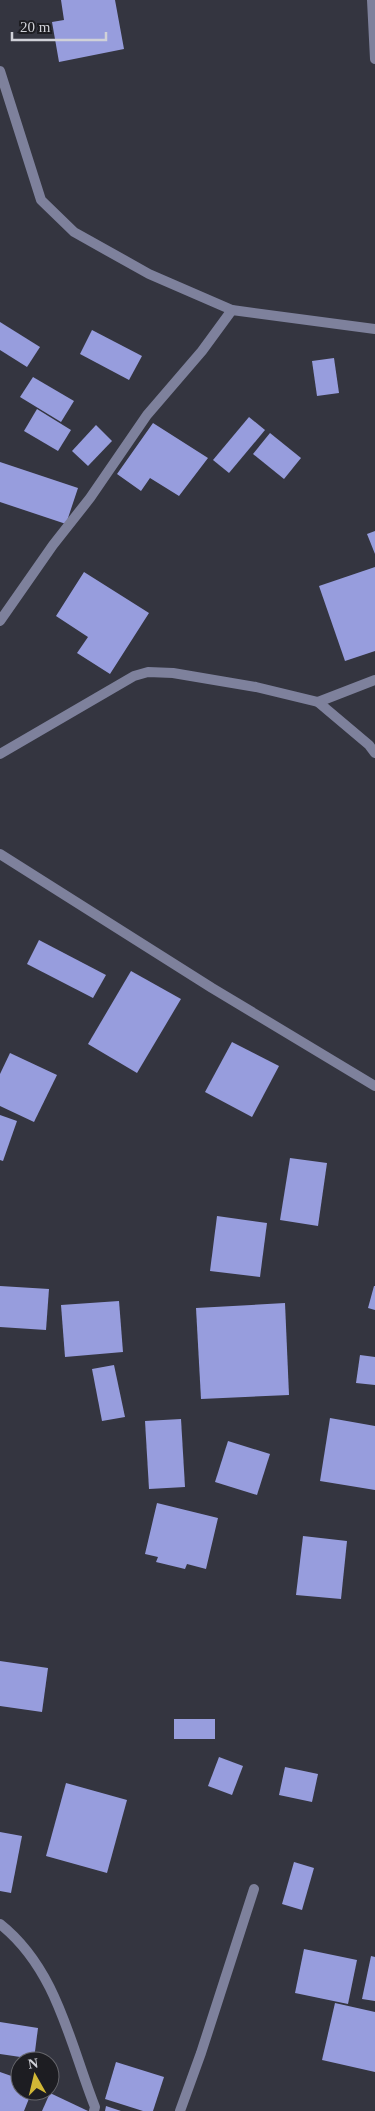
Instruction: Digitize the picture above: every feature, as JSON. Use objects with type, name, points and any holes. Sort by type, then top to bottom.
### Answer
[{"type":"street","points":[[372,0],[375,59]]},
{"type":"street","points":[[0,71],[40,200],[74,232],[149,274],[232,310],[375,329]]},
{"type":"street","points":[[0,621],[53,545],[90,498],[147,415],[202,351],[232,310]]},
{"type":"street","points":[[0,754],[134,676],[148,672],[172,673],[228,682],[318,702],[369,745],[375,753]]},
{"type":"street","points":[[318,702],[375,680]]},
{"type":"street","points":[[0,854],[212,988],[375,1086]]},
{"type":"street","points":[[180,2111],[254,1889]]},
{"type":"street","points":[[0,1924],[32,1960],[60,2005],[95,2107],[94,2111]]},
{"type":"building","points":[[61,0],[115,0],[124,49],[59,62],[52,22],[64,20]]},
{"type":"building","points":[[0,322],[40,347],[27,367],[0,350]]},
{"type":"building","points":[[92,330],[142,356],[129,380],[80,354]]},
{"type":"building","points":[[334,358],[339,393],[317,396],[312,361]]},
{"type":"building","points":[[33,377],[74,401],[61,422],[20,397]]},
{"type":"building","points":[[37,409],[71,430],[58,451],[24,431]]},
{"type":"building","points":[[249,417],[265,430],[229,473],[213,460]]},
{"type":"building","points":[[153,423],[208,458],[179,496],[150,478],[141,491],[117,474]]},
{"type":"building","points":[[96,425],[112,441],[88,466],[72,451]]},
{"type":"building","points":[[270,433],[301,458],[284,479],[253,454]]},
{"type":"building","points":[[0,462],[78,488],[66,524],[0,502]]},
{"type":"building","points":[[375,531],[375,554],[367,534]]},
{"type":"building","points":[[375,567],[375,651],[345,661],[319,586]]},
{"type":"building","points":[[84,572],[149,613],[110,674],[77,653],[88,637],[56,616]]},
{"type":"building","points":[[39,940],[106,975],[93,998],[27,964]]},
{"type":"building","points":[[131,971],[181,999],[137,1073],[88,1044]]},
{"type":"building","points":[[232,1042],[279,1066],[252,1117],[205,1092]]},
{"type":"building","points":[[10,1053],[57,1075],[34,1122],[0,1106],[0,1074]]},
{"type":"building","points":[[0,1115],[17,1121],[3,1161],[0,1160]]},
{"type":"building","points":[[290,1158],[327,1163],[318,1226],[280,1220]]},
{"type":"building","points":[[217,1216],[267,1223],[260,1277],[210,1271]]},
{"type":"building","points":[[0,1286],[49,1289],[46,1330],[0,1327]]},
{"type":"building","points":[[375,1286],[375,1310],[368,1308]]},
{"type":"building","points":[[119,1301],[123,1352],[65,1357],[61,1305]]},
{"type":"building","points":[[285,1303],[289,1395],[201,1399],[196,1308]]},
{"type":"building","points":[[360,1355],[375,1357],[375,1385],[356,1383]]},
{"type":"building","points":[[114,1365],[125,1417],[102,1421],[92,1369]]},
{"type":"building","points":[[330,1418],[375,1426],[375,1490],[320,1481]]},
{"type":"building","points":[[181,1419],[185,1487],[149,1489],[145,1421]]},
{"type":"building","points":[[228,1441],[270,1454],[257,1495],[215,1482]]},
{"type":"building","points":[[157,1503],[218,1518],[206,1569],[187,1564],[185,1569],[156,1562],[158,1557],[145,1554]]},
{"type":"building","points":[[303,1536],[347,1541],[341,1599],[296,1595]]},
{"type":"building","points":[[0,1661],[48,1668],[42,1712],[0,1706]]},
{"type":"building","points":[[174,1719],[215,1719],[215,1739],[174,1739]]},
{"type":"building","points":[[219,1757],[243,1766],[232,1795],[208,1786]]},
{"type":"building","points":[[285,1767],[318,1774],[312,1802],[279,1795]]},
{"type":"building","points":[[66,1783],[127,1800],[107,1873],[46,1856]]},
{"type":"building","points":[[0,1832],[22,1836],[11,1893],[0,1891]]},
{"type":"building","points":[[294,1862],[314,1868],[302,1910],[282,1904]]},
{"type":"building","points":[[304,1949],[357,1960],[348,2004],[295,1993]]},
{"type":"building","points":[[371,1956],[375,1957],[375,2001],[362,1999]]},
{"type":"building","points":[[335,2003],[375,2012],[375,2072],[322,2060]]},
{"type":"building","points":[[0,2022],[38,2028],[35,2051],[10,2051],[10,2055],[0,2054]]},
{"type":"building","points":[[116,2062],[164,2077],[153,2111],[143,2111],[105,2099]]},
{"type":"building","points":[[0,2072],[10,2076],[10,2101],[28,2101],[24,2111],[0,2111]]},
{"type":"building","points":[[60,2098],[88,2111],[42,2111],[46,2101],[60,2101]]},
{"type":"building","points":[[106,2106],[121,2111],[105,2111]]}]
